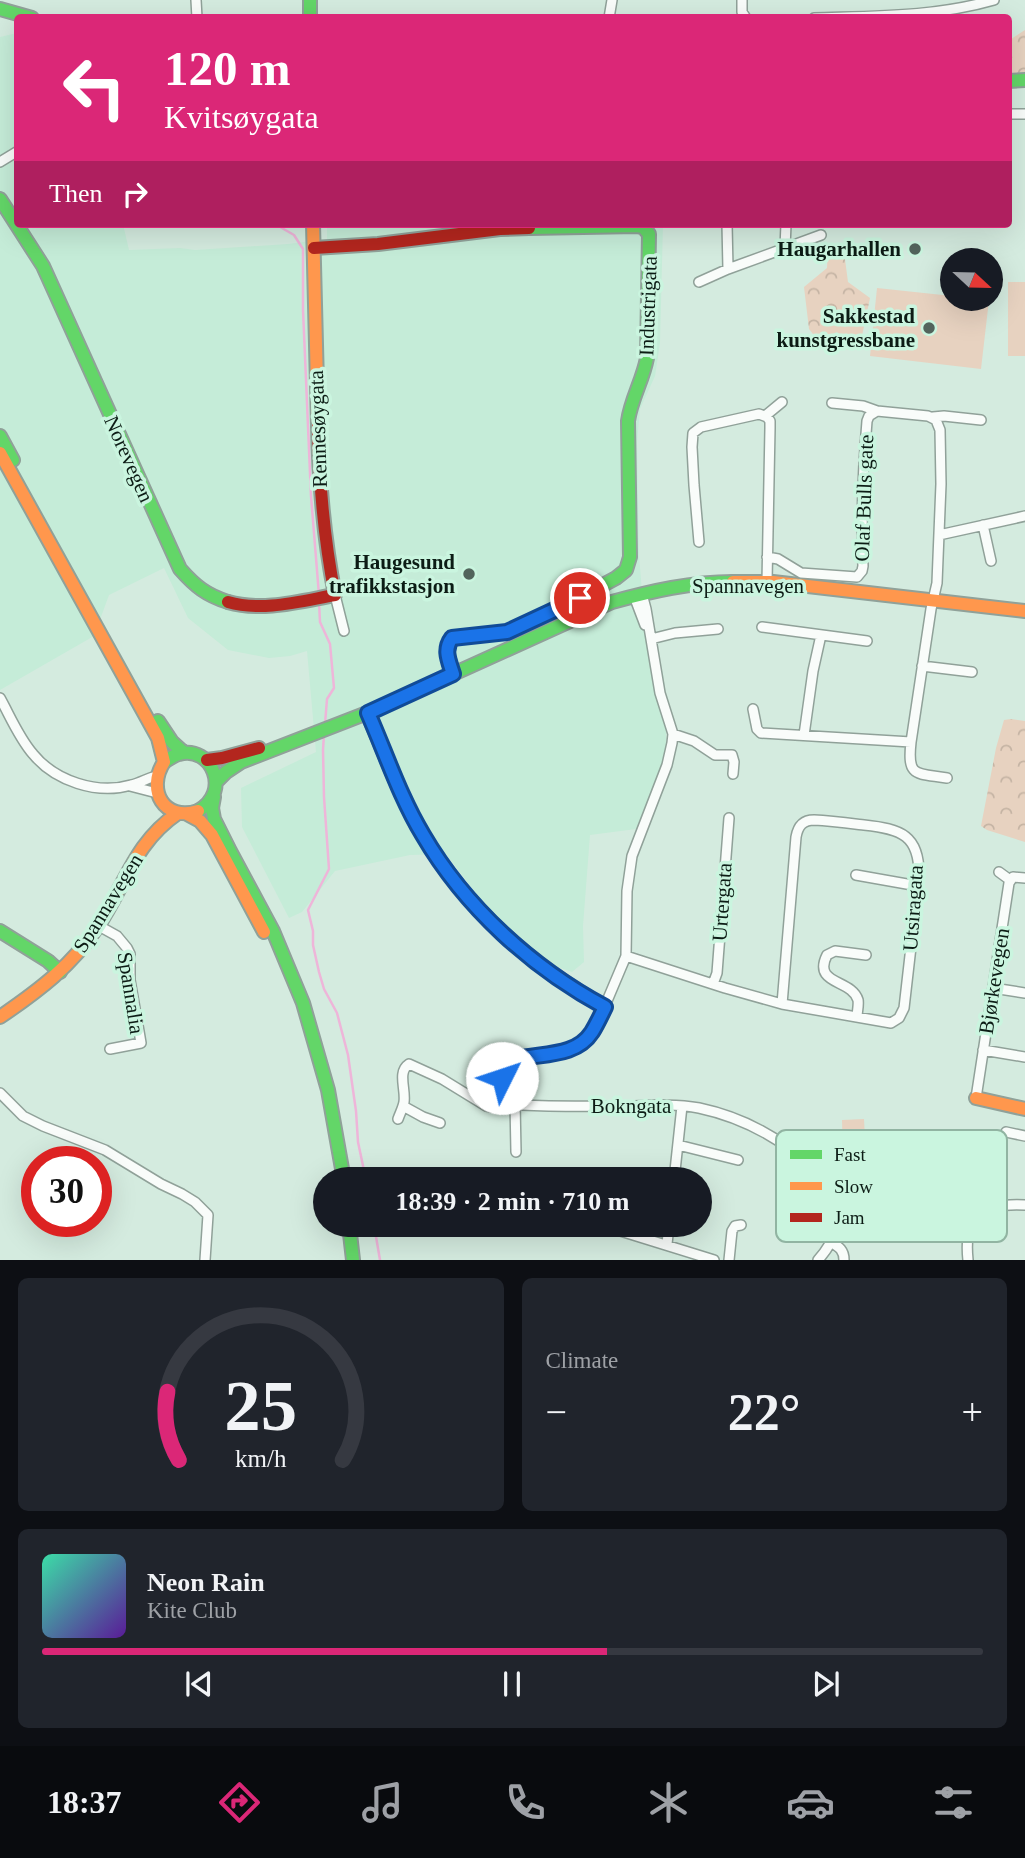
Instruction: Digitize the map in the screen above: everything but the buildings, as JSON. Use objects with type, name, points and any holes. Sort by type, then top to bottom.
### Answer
[{"type":"main road","points":[[0,9],[18,14]]},
{"type":"main road","name":"Norevegen","points":[[0,199],[14,221]]},
{"type":"main road","name":"Norevegen","points":[[19,228],[43,266],[174,559],[189,581],[212,598],[239,606],[257,607],[335,595]]},
{"type":"main road","name":"Rennesøygata","points":[[313,228],[319,478],[328,560],[335,595]]},
{"type":"main road","name":"Industrigata","points":[[314,248],[378,244],[500,229],[546,228]]},
{"type":"main road","name":"Industrigata","points":[[453,674],[447,653],[447,646],[452,638],[499,634],[519,627],[610,582],[625,571],[629,563],[628,421],[633,400],[643,379],[647,358],[649,234],[642,228]]},
{"type":"main road","points":[[0,436],[165,734],[183,752]]},
{"type":"main road","points":[[0,453],[158,738],[164,762]]},
{"type":"main road","name":"Spannavegen","points":[[290,743],[368,713],[612,602],[702,583],[767,582],[1025,611]]},
{"type":"main road","points":[[368,713],[417,825],[460,887],[493,923],[532,959],[605,1007]]},
{"type":"main road","points":[[207,760],[290,743]]},
{"type":"main road","points":[[217,781],[232,766],[290,743]]},
{"type":"main road","points":[[334,1167],[314,1060],[280,964],[212,835],[201,821],[160,798],[156,776],[164,762],[173,755],[193,753],[207,760],[213,767],[217,781],[212,808],[214,818],[281,947],[312,1028],[331,1100],[342,1167]]},
{"type":"main road","points":[[183,813],[204,809],[214,795]]},
{"type":"main road","name":"Spannavegen","points":[[0,1017],[23,1003],[60,972],[99,926],[131,863],[159,818],[160,798]]},
{"type":"main road","name":"Spannavegen","points":[[148,839],[162,824],[183,813]]},
{"type":"main road","points":[[0,931],[41,956],[60,972]]},
{"type":"main road","points":[[976,1098],[1025,1109]]},
{"type":"main road","points":[[343,1237],[346,1259]]},
{"type":"main road","points":[[350,1237],[353,1259]]},
{"type":"street","points":[[924,14],[994,0]]},
{"type":"street","points":[[727,228],[728,269]]},
{"type":"street","points":[[785,248],[786,228]]},
{"type":"street","points":[[699,282],[821,235]]},
{"type":"street","points":[[765,416],[782,402]]},
{"type":"street","name":"Olaf Bulls gate","points":[[832,402],[863,406],[877,411],[981,420]]},
{"type":"street","name":"Olaf Bulls gate","points":[[766,557],[778,559],[801,573],[852,578],[860,574],[863,566],[862,485],[867,421],[872,412],[877,411]]},
{"type":"street","points":[[699,542],[693,433],[709,425],[759,414],[765,416],[770,428],[767,582]]},
{"type":"street","points":[[933,417],[940,430],[937,583],[909,763],[917,773],[947,778]]},
{"type":"street","points":[[939,535],[1025,516]]},
{"type":"street","points":[[983,525],[991,561]]},
{"type":"street","name":"Rennesøygata","points":[[335,595],[344,631]]},
{"type":"street","points":[[516,1152],[512,1101],[502,1086],[502,1078],[510,1064],[517,1059],[573,1049],[583,1043],[605,1007],[626,956],[627,891],[635,843],[667,765],[673,743],[673,734],[660,693],[651,639],[638,595]]},
{"type":"street","points":[[762,627],[867,640]]},
{"type":"street","points":[[651,639],[718,629]]},
{"type":"street","points":[[804,735],[811,681],[821,635]]},
{"type":"street","points":[[922,666],[972,672]]},
{"type":"street","points":[[0,698],[33,754],[54,773],[94,787],[130,786],[156,776]]},
{"type":"street","points":[[753,709],[757,729],[761,733],[911,742]]},
{"type":"street","points":[[673,734],[694,741],[715,755],[732,755],[733,774]]},
{"type":"street","points":[[130,786],[160,798]]},
{"type":"street","name":"Urtergata","points":[[713,984],[717,973],[729,818]]},
{"type":"street","name":"Utsiragata","points":[[626,956],[782,1004],[891,1023],[896,1021],[902,1013],[919,869],[917,853],[910,841],[898,831],[814,820],[800,825],[796,836],[782,1004]]},
{"type":"street","points":[[999,872],[1010,880],[1013,877],[1025,878]]},
{"type":"street","points":[[856,875],[918,886]]},
{"type":"street","name":"Bjørkevegen","points":[[976,1098],[1010,880]]},
{"type":"street","name":"Spannalia","points":[[99,926],[117,936],[130,954],[130,981],[141,1043],[110,1049]]},
{"type":"street","points":[[857,1017],[859,1003],[855,994],[829,977],[824,970],[824,964],[831,952],[866,956]]},
{"type":"street","points":[[993,988],[1025,993]]},
{"type":"street","points":[[984,1050],[1025,1057]]},
{"type":"street","name":"Bokngata","points":[[403,1106],[402,1072],[409,1064],[442,1079],[492,1108],[512,1101],[531,1106],[682,1106],[723,1115],[776,1139]]},
{"type":"street","points":[[0,1093],[23,1116],[105,1150],[195,1202],[208,1215],[205,1259]]},
{"type":"street","points":[[398,1119],[403,1106],[440,1124]]},
{"type":"street","points":[[675,1167],[682,1106]]},
{"type":"street","points":[[1007,1132],[1025,1136]]},
{"type":"street","points":[[678,1145],[737,1160]]},
{"type":"street","points":[[1007,1205],[1025,1205]]},
{"type":"street","points":[[729,1259],[732,1231],[735,1226],[741,1226]]},
{"type":"street","points":[[643,1237],[714,1259]]},
{"type":"street","points":[[667,1244],[668,1237]]},
{"type":"street","points":[[818,1259],[832,1243],[841,1249],[844,1259]]},
{"type":"shaded area","points":[[14,34],[14,228],[124,228],[129,250],[195,250],[327,239],[327,228],[663,228],[660,343],[655,376],[640,409],[637,442],[642,592],[663,674],[666,750],[663,766],[636,829],[590,835],[583,926],[584,962],[572,972],[549,964],[515,936],[484,904],[446,854],[410,855],[335,871],[302,912],[289,918],[242,827],[241,788],[316,752],[307,651],[269,658],[228,650],[188,618],[164,568],[109,595],[94,636],[0,690],[0,37]]},
{"type":"green space","points":[[1025,30],[1025,72],[1012,74],[1012,38]]},
{"type":"green space","points":[[843,244],[848,282],[870,298],[859,350],[824,348],[809,329],[804,287],[827,268],[828,247]]},
{"type":"green space","points":[[1008,282],[1025,282],[1025,356],[1008,356]]},
{"type":"green space","name":"Sakkestad kunstgressbane","points":[[877,288],[940,295],[940,312],[988,312],[981,369],[870,356]]},
{"type":"green space","points":[[1004,720],[1025,721],[1025,842],[981,826],[996,748]]},
{"type":"green space","points":[[864,1119],[865,1130],[842,1130],[842,1120]]},
{"type":"waterway","points":[[282,228],[294,235],[303,249],[311,496],[319,595]]},
{"type":"waterway","points":[[319,602],[320,622],[330,644],[334,688],[327,699],[325,724]]},
{"type":"waterway","points":[[324,734],[324,797],[329,869],[308,910],[319,972],[324,989],[337,1013],[348,1055],[363,1167]]},
{"type":"waterway","points":[[376,1237],[380,1260]]},
{"type":"traffic: fast","points":[[310,0],[310,14]]},
{"type":"traffic: fast","points":[[0,9],[18,14]]},
{"type":"traffic: fast","points":[[1012,81],[1025,80]]},
{"type":"traffic: fast","points":[[0,199],[14,221]]},
{"type":"traffic: fast","points":[[19,228],[43,266],[180,569],[201,589],[228,602]]},
{"type":"traffic: fast","points":[[453,674],[447,651],[452,638],[506,632],[549,614],[626,570],[630,557],[628,421],[647,358],[649,234],[644,228]]},
{"type":"traffic: fast","points":[[0,436],[13,460]]},
{"type":"traffic: fast","points":[[217,781],[241,762],[367,713],[612,602],[672,588],[733,582]]},
{"type":"traffic: fast","points":[[158,721],[172,742],[183,752]]},
{"type":"traffic: fast","points":[[164,762],[177,755],[191,753],[201,756],[208,763],[214,772],[214,793],[208,803],[198,811]]},
{"type":"traffic: fast","points":[[214,797],[214,819],[273,931],[303,1003],[328,1090],[342,1167]]},
{"type":"traffic: fast","points":[[0,931],[48,961],[60,972]]},
{"type":"traffic: fast","points":[[350,1237],[353,1260]]},
{"type":"traffic: slow","points":[[313,228],[318,425]]},
{"type":"traffic: slow","points":[[0,453],[158,738],[164,762],[157,783],[162,801],[176,812],[198,811]]},
{"type":"traffic: slow","points":[[733,582],[773,582],[1025,611]]},
{"type":"traffic: slow","points":[[367,713],[408,808],[452,878],[497,928],[522,950],[605,1007]]},
{"type":"traffic: slow","points":[[0,1017],[41,987],[77,953],[98,926],[151,837],[178,813]]},
{"type":"traffic: slow","points":[[187,814],[200,821],[212,835],[264,932]]},
{"type":"traffic: slow","points":[[976,1098],[1025,1109]]},
{"type":"traffic: jam","points":[[314,248],[529,228]]},
{"type":"traffic: jam","points":[[228,602],[268,606],[335,595],[323,510],[318,425]]},
{"type":"traffic: jam","points":[[207,760],[259,748]]},
{"type":"place","name":"Haugarhallen","points":[[915,249]]},
{"type":"place","name":"Sakkestad kunstgressbane","points":[[929,328]]},
{"type":"place","name":"Haugesund trafikkstasjon","points":[[469,574]]},
{"type":"route","points":[[502,1078],[510,1064],[517,1059],[573,1049],[583,1043],[605,1007],[532,959],[481,911],[452,877],[430,847],[412,814],[368,713],[453,674],[447,653],[447,646],[452,638],[507,632],[580,598]]}]
